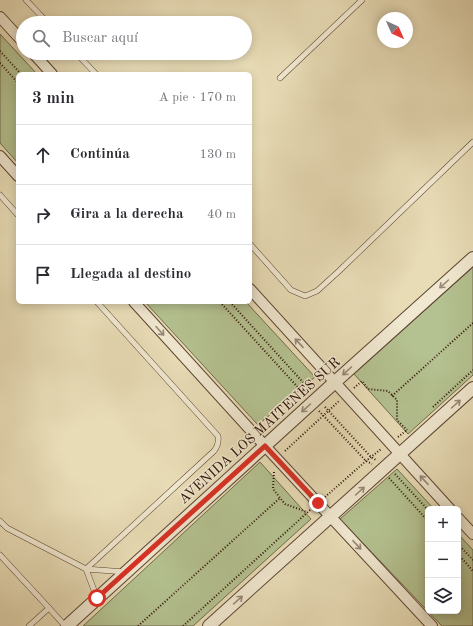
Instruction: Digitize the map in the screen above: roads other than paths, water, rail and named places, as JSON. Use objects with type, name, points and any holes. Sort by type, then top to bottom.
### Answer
[{"type":"street","points":[[0,18],[16,35]]},
{"type":"street","points":[[39,60],[50,72]]},
{"type":"street","points":[[0,156],[16,174]]},
{"type":"street","name":"AVENIDA LOS MAITENES SUR","points":[[66,626],[473,258]]},
{"type":"street","points":[[252,292],[447,506]]},
{"type":"street","points":[[136,304],[432,626]]},
{"type":"street","points":[[209,626],[473,388]]},
{"type":"street","points":[[461,521],[473,534]]},
{"type":"lane","points":[[26,0],[41,16]]},
{"type":"lane","points":[[280,78],[362,0]]},
{"type":"lane","points":[[83,60],[94,72]]},
{"type":"lane","points":[[252,246],[290,290],[305,296],[317,291],[473,142]]},
{"type":"lane","points":[[0,195],[16,212]]},
{"type":"lane","points":[[86,569],[214,451],[218,444],[218,436],[99,304]]},
{"type":"lane","points":[[0,521],[7,528],[86,569],[126,572]]},
{"type":"lane","points":[[0,555],[66,626]]},
{"type":"lane","points":[[86,569],[97,598]]},
{"type":"lane","points":[[28,626],[48,608]]}]
